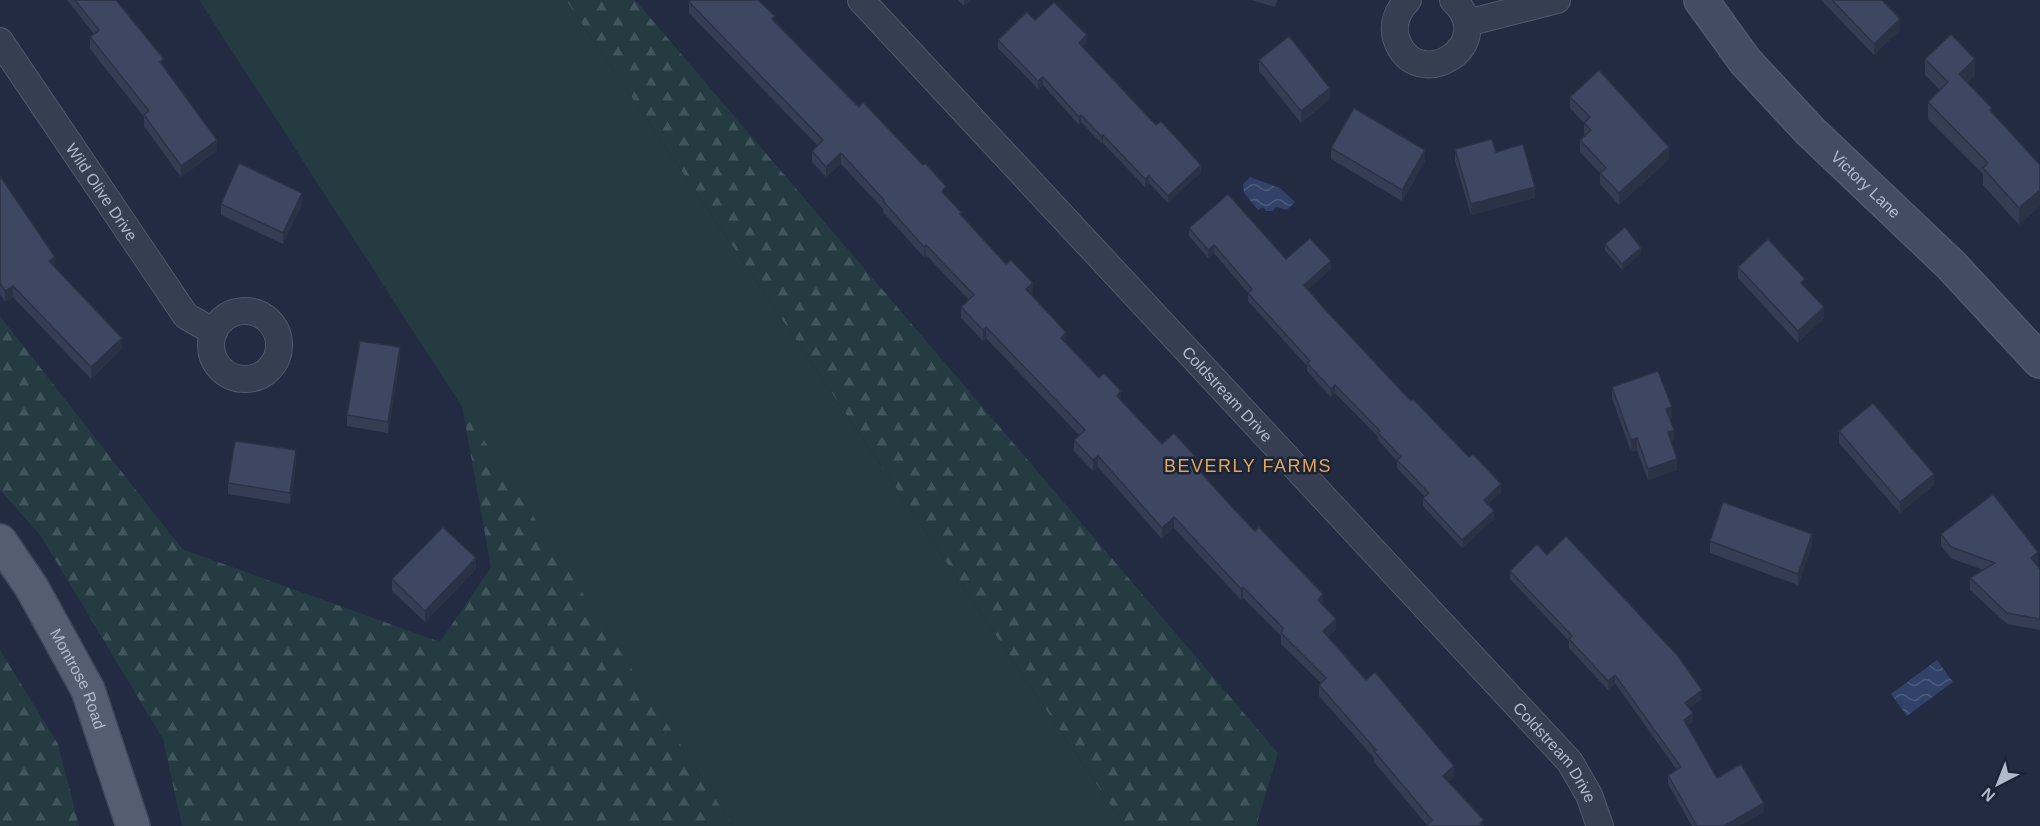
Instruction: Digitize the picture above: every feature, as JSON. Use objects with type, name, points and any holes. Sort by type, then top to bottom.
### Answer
[{"type":"main road","name":"Montrose Road","points":[[0,541],[32,588],[88,690],[133,826]]},
{"type":"street","name":"Coldstream Drive","points":[[861,0],[1570,762],[1589,795],[1600,826]]},
{"type":"street","points":[[1408,0],[1400,10],[1395,22],[1395,34],[1403,51],[1418,62],[1431,65],[1443,63],[1454,57],[1462,47],[1467,35],[1467,22],[1453,0]]},
{"type":"street","points":[[1467,22],[1557,0]]},
{"type":"street","name":"Victory Lane","points":[[1701,0],[1745,61],[1810,132],[1951,266],[2040,361]]},
{"type":"street","name":"Wild Olive Drive","points":[[0,41],[186,316],[214,332]]},
{"type":"green space","points":[[199,0],[566,0],[1125,826],[733,826]]},
{"type":"green space","points":[[566,0],[635,0],[1278,753],[1256,826],[1125,826]]},
{"type":"green space","points":[[0,316],[182,549],[440,642],[491,567],[462,406],[733,826],[182,826],[163,739],[41,536],[0,490]]},
{"type":"green space","points":[[0,650],[58,744],[79,826],[0,826]]},
{"type":"water","points":[[1250,177],[1280,188],[1295,202],[1287,210],[1276,207],[1273,211],[1266,211],[1263,207],[1258,210],[1244,193],[1243,184]]},
{"type":"water","points":[[1937,660],[1953,682],[1907,716],[1891,694]]},
{"type":"building","points":[[75,0],[116,0],[164,59],[160,62],[217,140],[181,166],[144,115],[149,111],[90,37],[99,30]]},
{"type":"building","points":[[691,0],[758,0],[775,16],[772,19],[859,107],[863,102],[923,165],[925,163],[946,186],[942,192],[962,213],[960,214],[1006,264],[1011,260],[1033,283],[1026,289],[1066,332],[1061,338],[1099,378],[1104,373],[1121,391],[1117,396],[1162,444],[1174,433],[1195,456],[1190,460],[1232,507],[1255,531],[1259,527],[1323,594],[1318,600],[1336,619],[1323,631],[1366,680],[1375,672],[1454,766],[1443,776],[1484,820],[1480,824],[1482,826],[1426,826],[1432,820],[1374,751],[1376,750],[1319,685],[1326,678],[1281,633],[1283,628],[1243,587],[1241,589],[1174,517],[1162,528],[1098,456],[1093,460],[1074,440],[1085,430],[986,327],[983,330],[961,307],[974,295],[926,245],[924,247],[841,153],[826,167],[812,151],[823,140],[689,2]]},
{"type":"building","points":[[1832,0],[1882,0],[1900,19],[1874,44]]},
{"type":"building","points":[[1054,2],[1087,35],[1079,43],[1156,125],[1161,121],[1201,165],[1168,196],[1149,176],[1145,179],[1081,115],[1079,117],[1043,77],[1038,81],[998,40],[1027,12],[1035,20]]},
{"type":"building","points":[[1951,34],[1975,59],[1959,74],[1992,108],[1990,110],[2040,165],[2040,190],[2019,208],[1983,168],[1988,163],[1928,102],[1948,82],[1925,59]]},
{"type":"building","points":[[1289,36],[1330,88],[1301,111],[1259,60]]},
{"type":"building","points":[[1599,70],[1669,147],[1619,193],[1600,173],[1606,168],[1580,140],[1591,130],[1584,123],[1590,117],[1570,97]]},
{"type":"building","points":[[1354,108],[1425,150],[1402,190],[1331,148]]},
{"type":"building","points":[[1492,139],[1496,152],[1523,144],[1535,187],[1471,204],[1455,149]]},
{"type":"building","points":[[239,163],[302,193],[283,233],[221,204]]},
{"type":"building","points":[[0,176],[55,257],[49,261],[122,338],[91,367],[13,286],[5,291],[0,283]]},
{"type":"building","points":[[1228,194],[1286,259],[1310,238],[1331,261],[1304,285],[1411,401],[1413,399],[1469,457],[1473,454],[1501,484],[1484,500],[1494,511],[1462,540],[1423,498],[1429,493],[1397,460],[1401,457],[1378,433],[1380,431],[1335,385],[1331,389],[1307,363],[1310,361],[1248,293],[1252,289],[1214,245],[1208,250],[1189,228]]},
{"type":"building","points":[[1625,227],[1641,248],[1622,264],[1605,244]]},
{"type":"building","points":[[1768,239],[1805,279],[1801,283],[1824,307],[1798,331],[1738,267]]},
{"type":"building","points":[[360,341],[400,347],[388,422],[347,415]]},
{"type":"building","points":[[1658,371],[1672,407],[1666,409],[1674,430],[1668,432],[1677,459],[1648,469],[1637,438],[1631,440],[1612,387]]},
{"type":"building","points":[[1873,403],[1934,474],[1900,502],[1839,431]]},
{"type":"building","points":[[235,441],[296,450],[290,493],[228,483]]},
{"type":"building","points":[[1993,494],[2038,552],[2031,558],[2040,569],[2040,619],[2007,613],[1970,578],[1995,563],[1951,547],[1941,534]]},
{"type":"building","points":[[1723,502],[1812,534],[1798,574],[1710,541]]},
{"type":"building","points":[[443,527],[476,558],[425,611],[392,579]]},
{"type":"building","points":[[1566,536],[1678,656],[1702,690],[1685,703],[1693,713],[1684,720],[1717,778],[1741,764],[1764,803],[1724,826],[1697,826],[1668,775],[1681,767],[1615,675],[1608,681],[1569,639],[1572,636],[1510,571],[1537,544],[1547,555]]},
{"type":"district","name":"BEVERLY FARMS","points":[[1248,466]]}]
